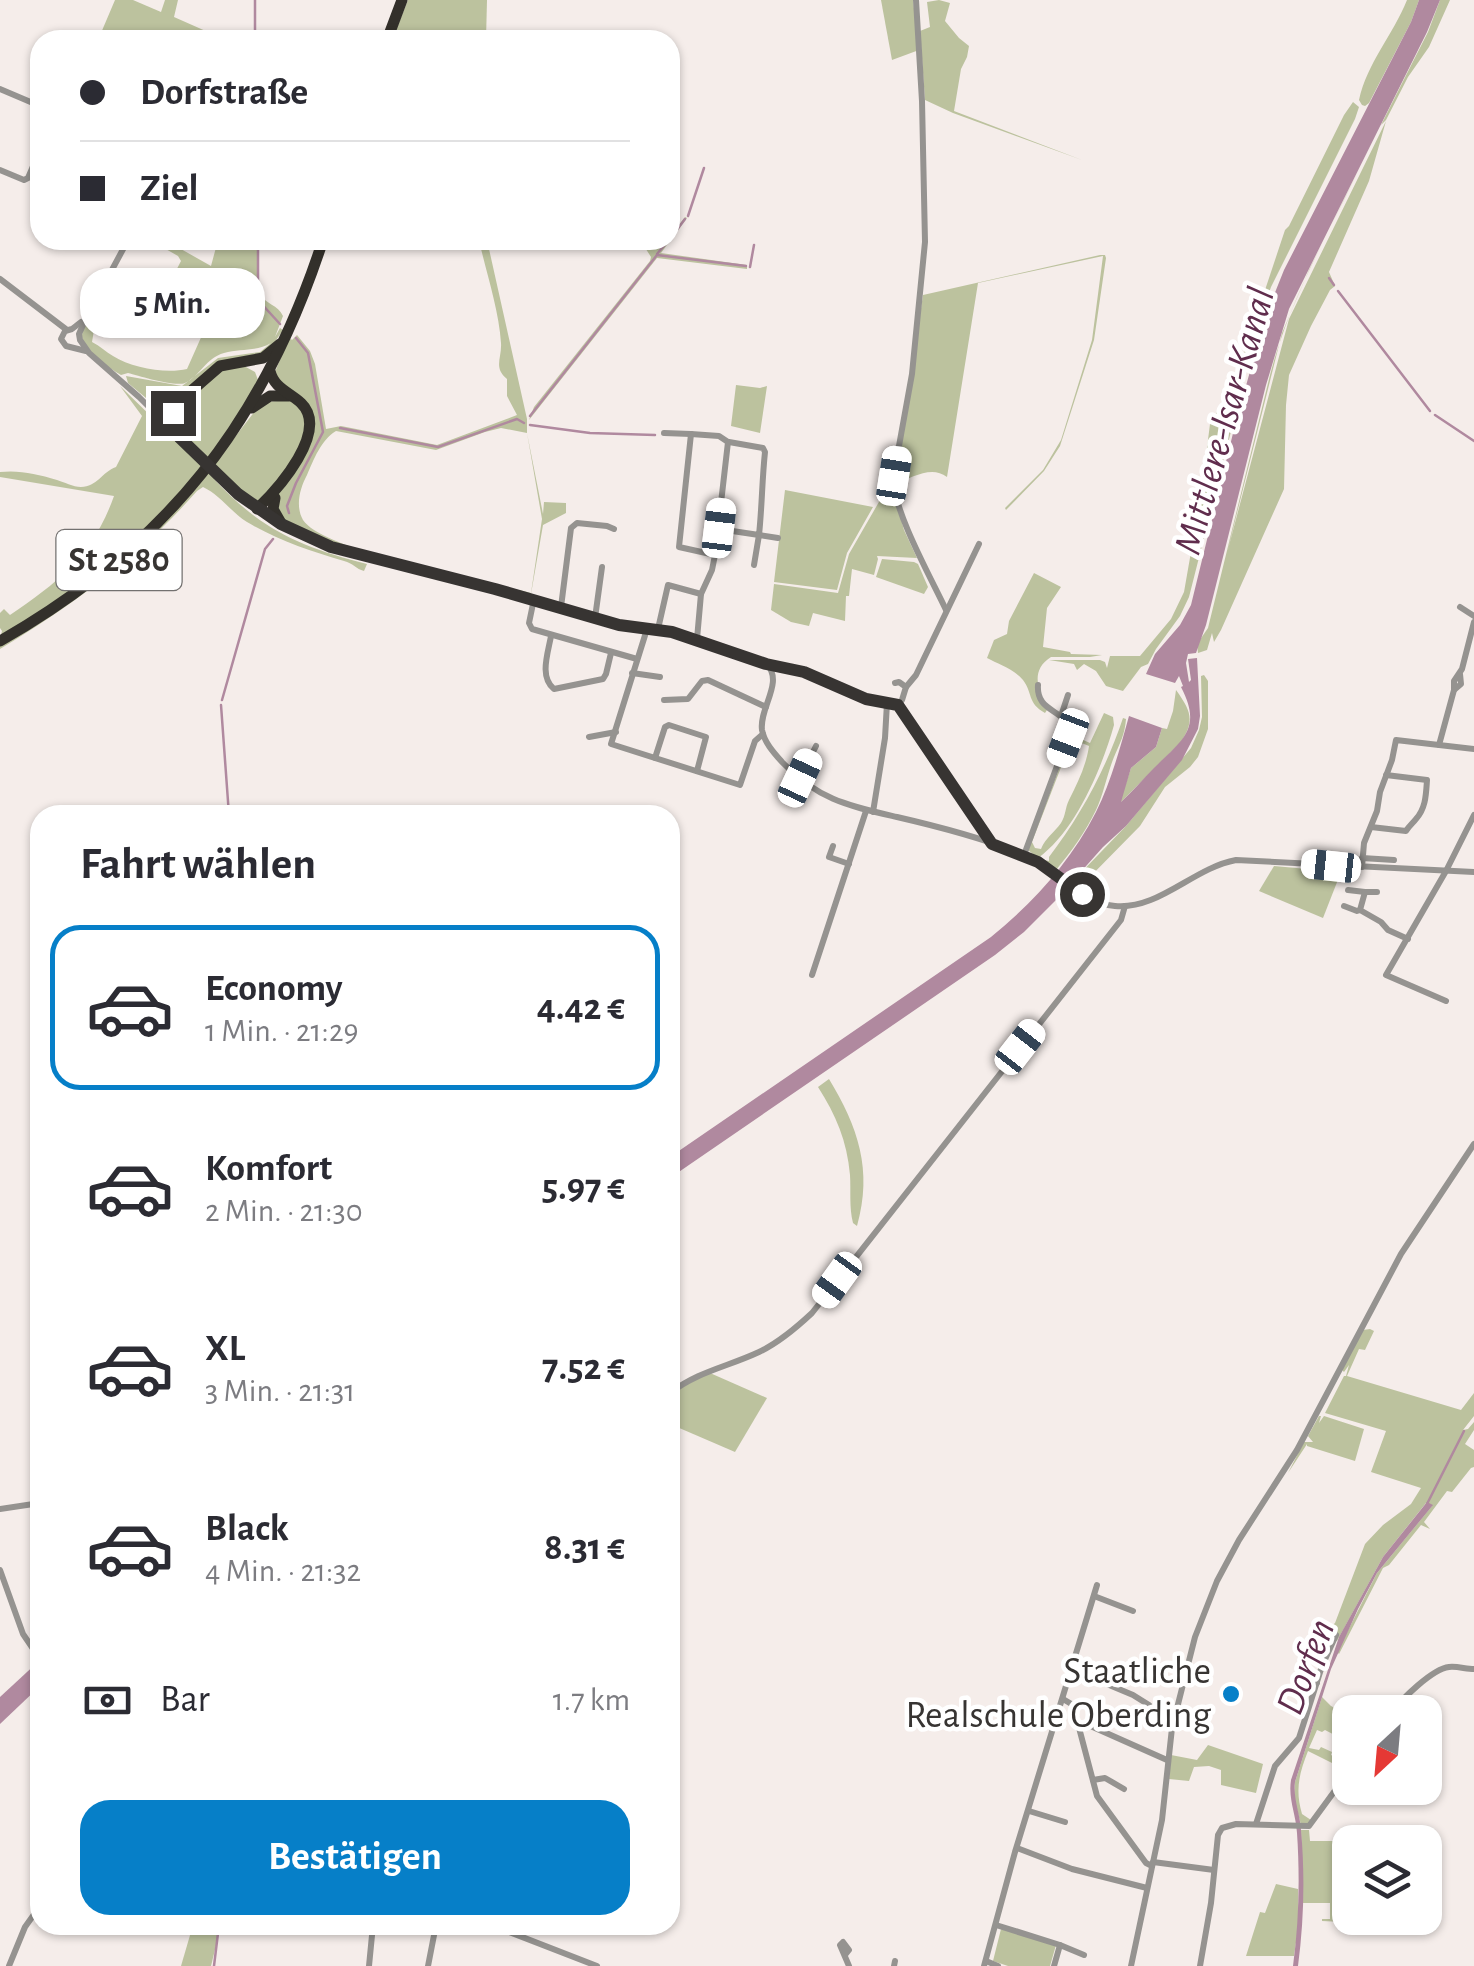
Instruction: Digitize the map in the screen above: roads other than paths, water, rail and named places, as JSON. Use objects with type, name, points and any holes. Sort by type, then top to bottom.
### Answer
[{"type":"highway","points":[[390,30],[402,0]]},
{"type":"highway","name":"St 2580","points":[[0,641],[81,590],[139,542],[196,482],[245,414],[270,370],[319,250]]},
{"type":"highway","points":[[160,417],[216,368],[263,358],[285,338]]},
{"type":"highway","points":[[235,362],[257,371],[262,385]]},
{"type":"highway","points":[[261,511],[303,448],[311,420],[308,411],[274,382],[270,370]]},
{"type":"highway","points":[[245,414],[266,397],[294,397]]},
{"type":"highway","points":[[179,403],[173,418],[180,438]]},
{"type":"highway","points":[[277,492],[274,509],[281,524]]},
{"type":"street","points":[[916,0],[925,242],[912,374],[893,479],[900,511],[946,610]]},
{"type":"street","points":[[0,89],[30,102]]},
{"type":"street","points":[[0,170],[24,180],[30,173]]},
{"type":"street","points":[[72,336],[123,250]]},
{"type":"street","points":[[0,281],[72,336],[139,396],[220,478],[261,511],[311,539],[344,552],[619,625],[658,629],[698,640],[769,667],[804,672],[866,699],[898,705],[992,844]]},
{"type":"street","points":[[664,433],[719,436],[728,442],[760,446],[765,452],[754,565]]},
{"type":"street","points":[[691,434],[679,547],[716,555]]},
{"type":"street","points":[[698,640],[701,594],[716,555],[728,442]]},
{"type":"street","points":[[562,607],[571,528],[577,523],[614,529]]},
{"type":"street","points":[[719,528],[778,538]]},
{"type":"street","points":[[898,705],[980,544]]},
{"type":"street","points":[[595,618],[602,566]]},
{"type":"street","points":[[658,629],[668,585],[701,594]]},
{"type":"street","points":[[534,600],[530,627],[637,659]]},
{"type":"street","points":[[1439,745],[1474,619],[1460,607]]},
{"type":"street","points":[[648,628],[612,744],[740,784],[755,741],[763,734]]},
{"type":"street","points":[[544,694],[550,686],[546,668],[551,636]]},
{"type":"street","points":[[550,686],[560,690],[602,679],[612,653]]},
{"type":"street","points":[[769,667],[773,681],[763,734],[800,778],[838,802],[1024,855],[1099,902],[1126,906],[1150,900],[1206,869],[1229,861],[1474,872]]},
{"type":"street","points":[[632,674],[660,677]]},
{"type":"street","points":[[664,700],[688,699],[708,680],[766,707]]},
{"type":"street","points":[[895,683],[906,687]]},
{"type":"street","points":[[1024,855],[1070,725],[1041,702],[1038,685]]},
{"type":"street","points":[[1060,716],[1068,695]]},
{"type":"street","points":[[812,975],[870,812],[885,738],[887,703]]},
{"type":"street","points":[[655,758],[664,727],[669,724],[706,736],[698,771]]},
{"type":"street","points":[[589,737],[616,732]]},
{"type":"street","points":[[1362,863],[1364,843],[1396,740],[1474,749]]},
{"type":"street","points":[[800,778],[816,746]]},
{"type":"street","points":[[1370,827],[1406,831],[1426,803],[1428,780],[1386,775]]},
{"type":"street","points":[[1446,1001],[1386,975],[1474,815]]},
{"type":"street","points":[[833,846],[829,857],[849,864]]},
{"type":"street","points":[[1348,867],[1394,860]]},
{"type":"street","points":[[1362,863],[1384,869]]},
{"type":"street","points":[[1348,890],[1377,892]]},
{"type":"street","points":[[1360,910],[1364,892]]},
{"type":"street","points":[[680,1388],[706,1371],[773,1344],[812,1314],[1120,920],[1126,906]]},
{"type":"street","points":[[1344,906],[1360,910],[1408,939]]},
{"type":"street","points":[[1131,1966],[1162,1820],[1167,1760],[1180,1694],[1195,1637],[1221,1572],[1298,1450],[1401,1254],[1474,1144]]},
{"type":"street","points":[[0,1509],[30,1504]]},
{"type":"street","points":[[0,1570],[30,1646]]},
{"type":"street","points":[[998,1966],[985,1964],[1097,1585]]},
{"type":"street","points":[[1094,1596],[1133,1610]]},
{"type":"street","points":[[1256,1824],[1272,1771],[1298,1738],[1336,1635]]},
{"type":"street","points":[[1409,1695],[1447,1667],[1474,1670]]},
{"type":"street","points":[[1071,1669],[1148,1705]]},
{"type":"street","points":[[1298,1678],[1316,1683]]},
{"type":"street","points":[[1063,1699],[1072,1705],[1100,1802],[1146,1863],[1214,1870]]},
{"type":"street","points":[[1078,1725],[1086,1724],[1167,1760]]},
{"type":"street","points":[[1092,1780],[1106,1778],[1124,1788]]},
{"type":"street","points":[[1200,1966],[1220,1831],[1228,1825],[1309,1826],[1332,1795]]},
{"type":"street","points":[[1029,1812],[1065,1822]]},
{"type":"street","points":[[1017,1848],[1072,1869],[1147,1888]]},
{"type":"street","points":[[9,1966],[30,1920]]},
{"type":"street","points":[[996,1925],[1084,1955]]},
{"type":"street","points":[[369,1966],[373,1935]]},
{"type":"street","points":[[428,1966],[434,1935]]},
{"type":"street","points":[[523,1935],[598,1966]]},
{"type":"street","points":[[1054,1966],[1060,1945]]},
{"type":"street","points":[[845,1955],[849,1966]]},
{"type":"waterway","points":[[255,0],[255,30]]},
{"type":"waterway","points":[[688,216],[704,168]]},
{"type":"waterway","points":[[680,226],[685,219]]},
{"type":"waterway","points":[[750,267],[754,245]]},
{"type":"waterway","points":[[258,250],[258,300],[280,324]]},
{"type":"waterway","points":[[657,254],[660,250]]},
{"type":"waterway","points":[[530,416],[657,255],[746,266]]},
{"type":"waterway","points":[[1329,278],[1334,285]]},
{"type":"waterway","points":[[1338,291],[1430,411]]},
{"type":"waterway","points":[[289,513],[287,506],[296,483],[323,432],[308,353],[296,338]]},
{"type":"waterway","points":[[1435,415],[1474,441]]},
{"type":"waterway","points":[[340,428],[438,447],[517,419],[524,423]]},
{"type":"waterway","points":[[530,425],[590,433],[655,435]]},
{"type":"waterway","points":[[222,700],[265,549],[273,539]]},
{"type":"waterway","points":[[221,705],[228,805]]},
{"type":"waterway","name":"Dorfen","points":[[1427,1504],[1464,1431]]},
{"type":"waterway","points":[[214,1966],[218,1935]]},
{"type":"place","name":"Staatliche Realschule Oberding","points":[[1231,1694]]},
{"type":"water label","name":"Mittlere-Isar-Kanal","points":[[1225,421]]}]
